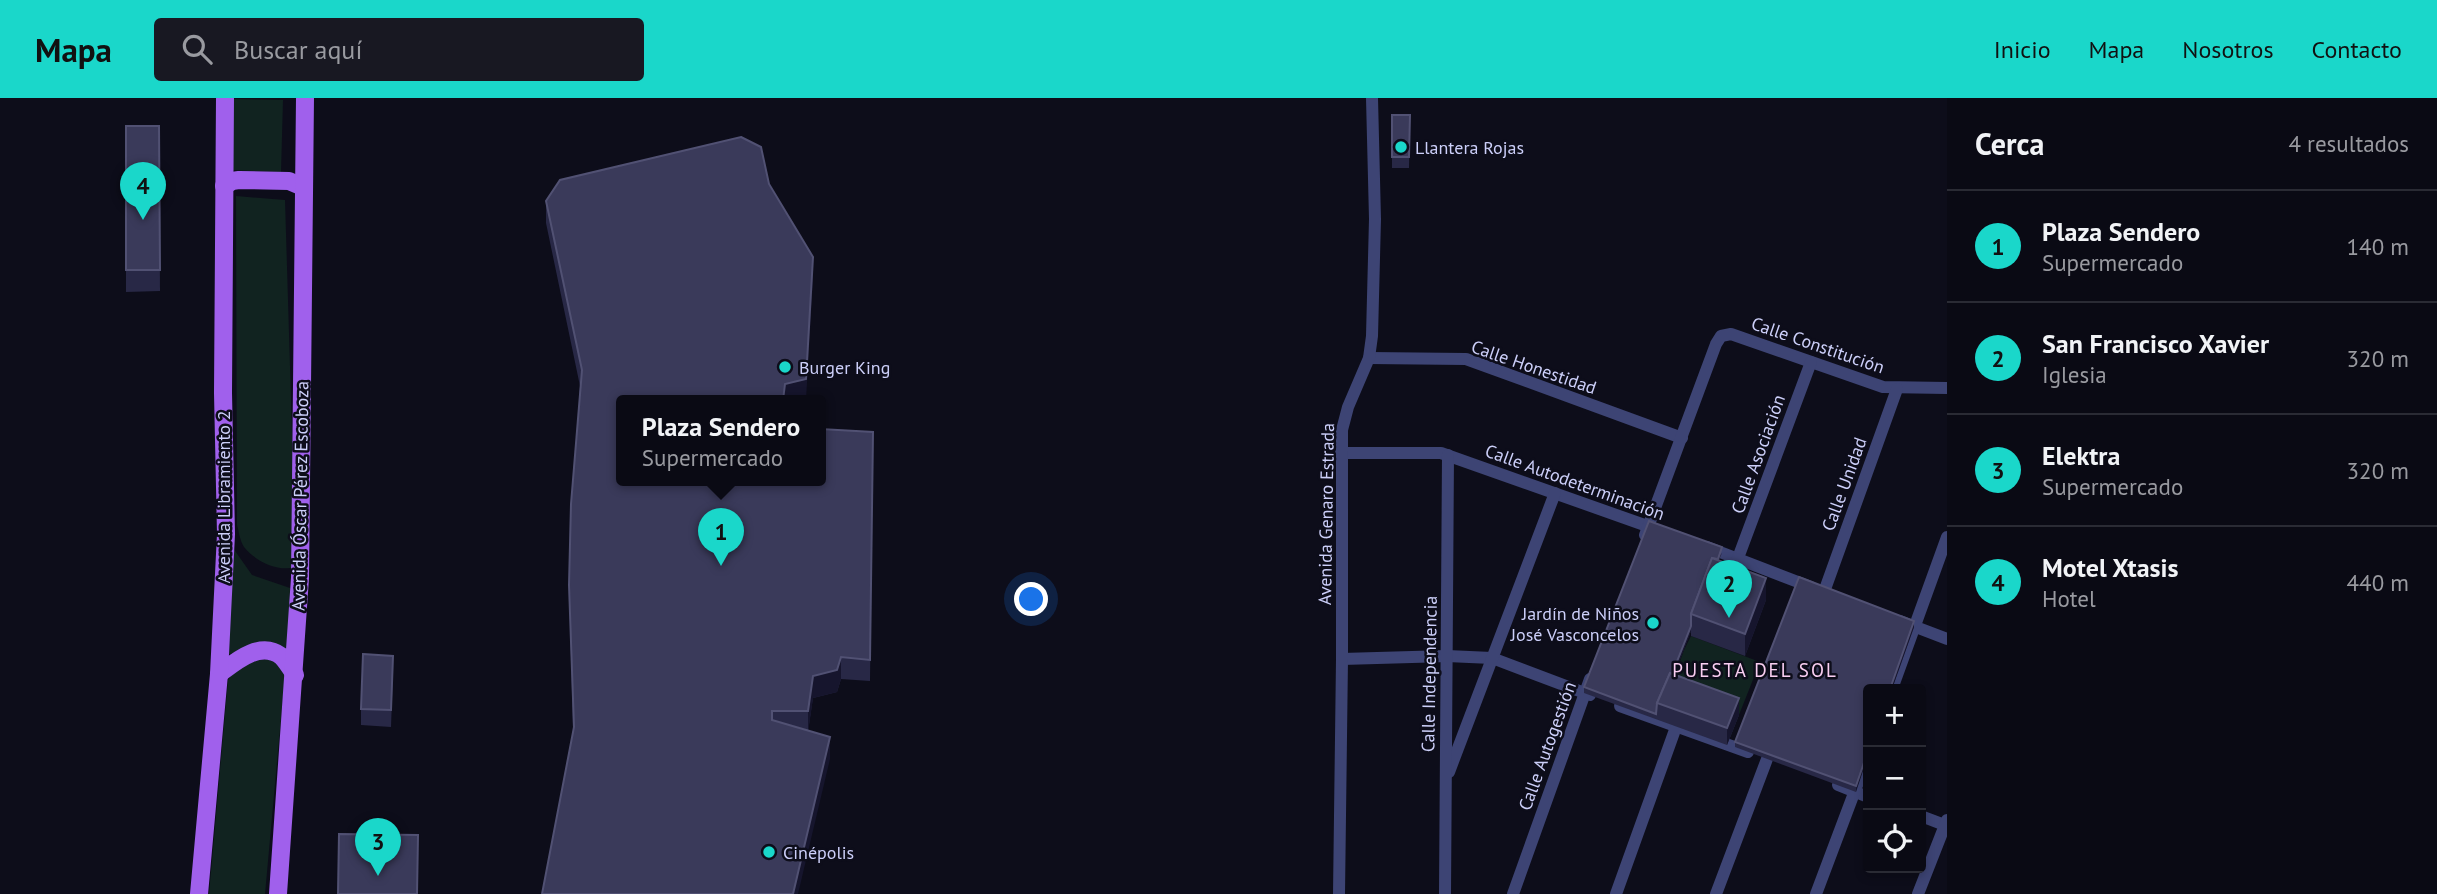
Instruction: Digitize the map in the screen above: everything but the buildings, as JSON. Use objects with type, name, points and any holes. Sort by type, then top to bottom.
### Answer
[{"type":"main road","name":"Avenida Libramiento 2","points":[[199,894],[219,674],[226,534],[223,393],[225,98]]},
{"type":"main road","name":"Avenida Óscar Pérez Escoboza","points":[[278,894],[300,578],[305,98]]},
{"type":"main road","points":[[224,186],[239,180],[289,181],[303,187]]},
{"type":"main road","points":[[219,674],[241,658],[262,650],[282,657],[295,675]]},
{"type":"street","name":"Avenida Genaro Estrada","points":[[1339,894],[1341,453],[1342,430],[1348,407],[1369,358],[1372,336],[1375,219],[1372,98]]},
{"type":"street","name":"Calle Constitución","points":[[1682,438],[1716,344],[1721,337],[1731,334],[1884,387],[1947,388]]},
{"type":"street","name":"Calle Honestidad","points":[[1369,358],[1466,359],[1682,438]]},
{"type":"street","name":"Calle Asociación","points":[[1738,558],[1811,362]]},
{"type":"street","name":"Calle Unidad","points":[[1824,592],[1897,389]]},
{"type":"street","points":[[1639,552],[1655,528],[1682,438]]},
{"type":"street","name":"Calle Autodeterminación","points":[[1341,453],[1441,453],[1655,528]]},
{"type":"street","name":"Calle Independencia","points":[[1445,894],[1448,455]]},
{"type":"street","points":[[1445,783],[1556,493]]},
{"type":"street","points":[[1894,684],[1947,537]]},
{"type":"street","points":[[1698,544],[1837,597]]},
{"type":"street","points":[[1888,617],[1947,639]]},
{"type":"street","points":[[1342,659],[1447,656],[1492,658],[1773,762],[1716,894]]},
{"type":"street","name":"Calle Autogestión","points":[[1513,894],[1594,667]]},
{"type":"street","points":[[1616,894],[1676,727]]},
{"type":"street","points":[[1816,894],[1862,794],[1830,783]]},
{"type":"street","points":[[1918,894],[1946,824],[1926,818]]},
{"type":"green space","points":[[232,99],[283,100],[281,172],[229,170]]},
{"type":"green space","points":[[236,196],[285,200],[296,567],[275,567],[255,557],[243,545],[237,525]]},
{"type":"green space","points":[[233,548],[252,575],[290,588],[288,654],[241,650],[227,655]]},
{"type":"green space","points":[[1691,636],[1760,662],[1727,745],[1670,689]]},
{"type":"green space","points":[[268,659],[279,664],[285,674],[265,894],[209,894],[228,680],[245,664]]},
{"type":"place","name":"Llantera Rojas","points":[[1401,147]]},
{"type":"place","name":"Motel Xtasis","points":[[143,220]]},
{"type":"place","name":"Burger King","points":[[785,367]]},
{"type":"place","name":"Plaza Sendero","points":[[721,566]]},
{"type":"place","name":"San Francisco Xavier","points":[[1729,618]]},
{"type":"place","name":"Jardín de Niños José Vasconcelos","points":[[1653,623]]},
{"type":"place","name":"Cinépolis","points":[[769,852]]},
{"type":"place","name":"Elektra","points":[[378,876]]},
{"type":"district","name":"PUESTA DEL SOL","points":[[1755,670]]}]
